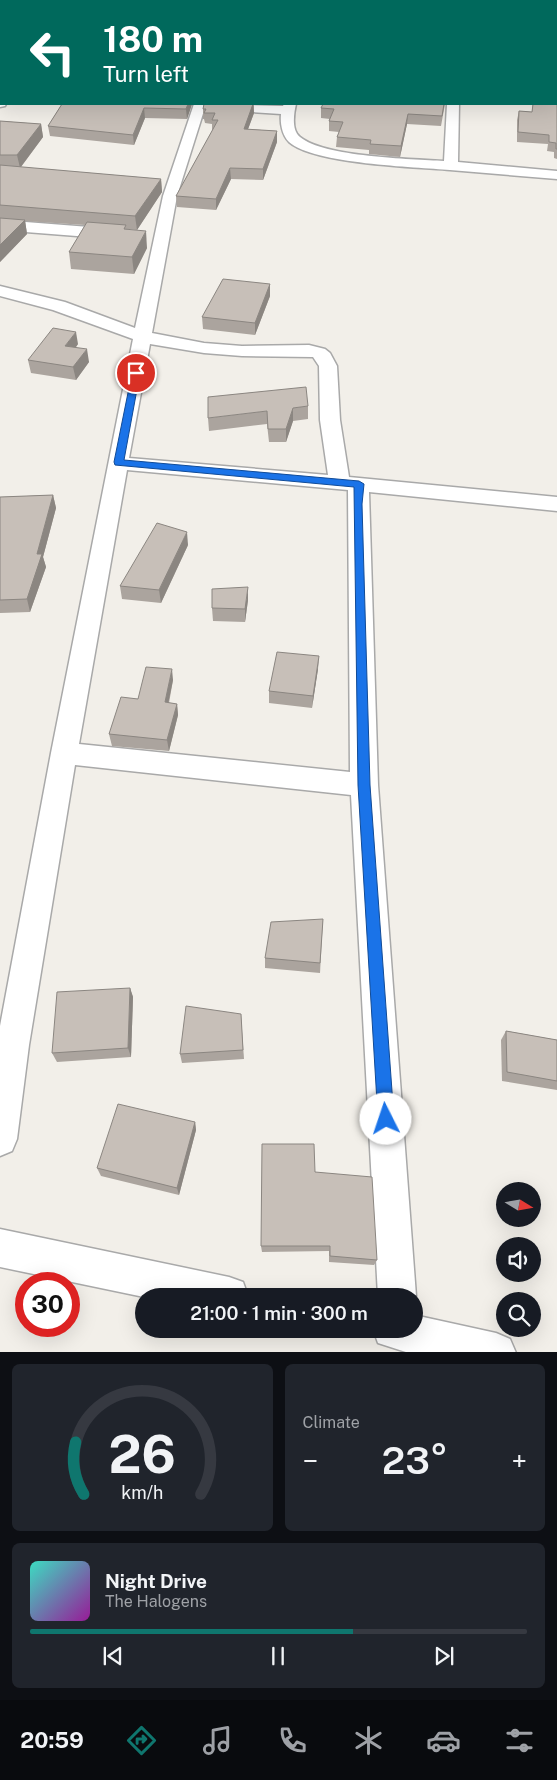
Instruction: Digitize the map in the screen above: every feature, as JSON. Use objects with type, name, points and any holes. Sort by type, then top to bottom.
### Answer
[{"type":"street","points":[[0,1139],[13,1045],[64,753],[143,337],[147,237],[200,105]]},
{"type":"street","points":[[230,105],[289,107],[289,127],[295,140],[319,151],[346,156],[557,175]]},
{"type":"street","points":[[451,166],[453,105]]},
{"type":"street","points":[[0,225],[147,237]]},
{"type":"street","points":[[0,291],[59,306],[143,337],[204,348],[242,351],[309,350],[319,353],[324,357],[328,366],[330,420],[349,483],[358,504],[364,785],[395,1288]]},
{"type":"street","points":[[118,462],[557,504]]},
{"type":"street","points":[[64,753],[364,785]]},
{"type":"street","points":[[0,1248],[191,1288]]},
{"type":"street","points":[[423,1331],[474,1350]]},
{"type":"building","points":[[61,105],[188,105],[186,109],[144,108],[133,135],[48,126]]},
{"type":"building","points":[[204,105],[253,105],[244,129],[277,131],[263,169],[230,168],[216,199],[176,196],[218,120],[212,120],[215,113],[204,113],[206,109],[203,109]]},
{"type":"building","points":[[322,105],[444,105],[442,116],[408,114],[401,146],[370,144],[371,140],[337,137],[343,122],[329,121],[334,109],[321,108]]},
{"type":"building","points":[[533,105],[557,105],[557,149],[556,143],[549,142],[549,135],[518,132],[519,111],[532,112]]},
{"type":"building","points":[[0,121],[41,124],[17,155],[0,155]]},
{"type":"building","points":[[0,165],[161,179],[135,216],[0,205]]},
{"type":"building","points":[[0,218],[25,220],[0,245]]},
{"type":"building","points":[[87,222],[126,225],[124,229],[146,231],[132,257],[69,252]]},
{"type":"building","points":[[223,279],[270,284],[255,323],[202,317]]},
{"type":"building","points":[[53,328],[76,332],[65,346],[87,349],[73,367],[28,360]]},
{"type":"building","points":[[306,387],[308,406],[293,408],[286,429],[268,429],[267,411],[208,418],[208,397]]},
{"type":"building","points":[[53,495],[37,554],[42,554],[27,599],[0,600],[0,497]]},
{"type":"building","points":[[157,523],[187,532],[159,590],[120,586]]},
{"type":"building","points":[[248,587],[245,609],[212,608],[212,589]]},
{"type":"building","points":[[277,652],[319,656],[313,696],[269,691]]},
{"type":"building","points":[[146,667],[172,669],[165,702],[177,704],[167,740],[109,734],[121,697],[138,699]]},
{"type":"building","points":[[323,919],[320,963],[265,958],[271,922]]},
{"type":"building","points":[[130,988],[128,1048],[52,1053],[57,992]]},
{"type":"building","points":[[186,1006],[241,1014],[243,1050],[180,1054]]},
{"type":"building","points":[[506,1031],[557,1040],[557,1081],[507,1072]]},
{"type":"building","points":[[118,1104],[195,1122],[177,1188],[97,1168]]},
{"type":"building","points":[[262,1144],[314,1144],[315,1172],[372,1177],[377,1260],[330,1256],[330,1246],[261,1246]]},
{"type":"route","points":[[136,373],[118,462],[359,484],[364,785],[386,1119]]}]
